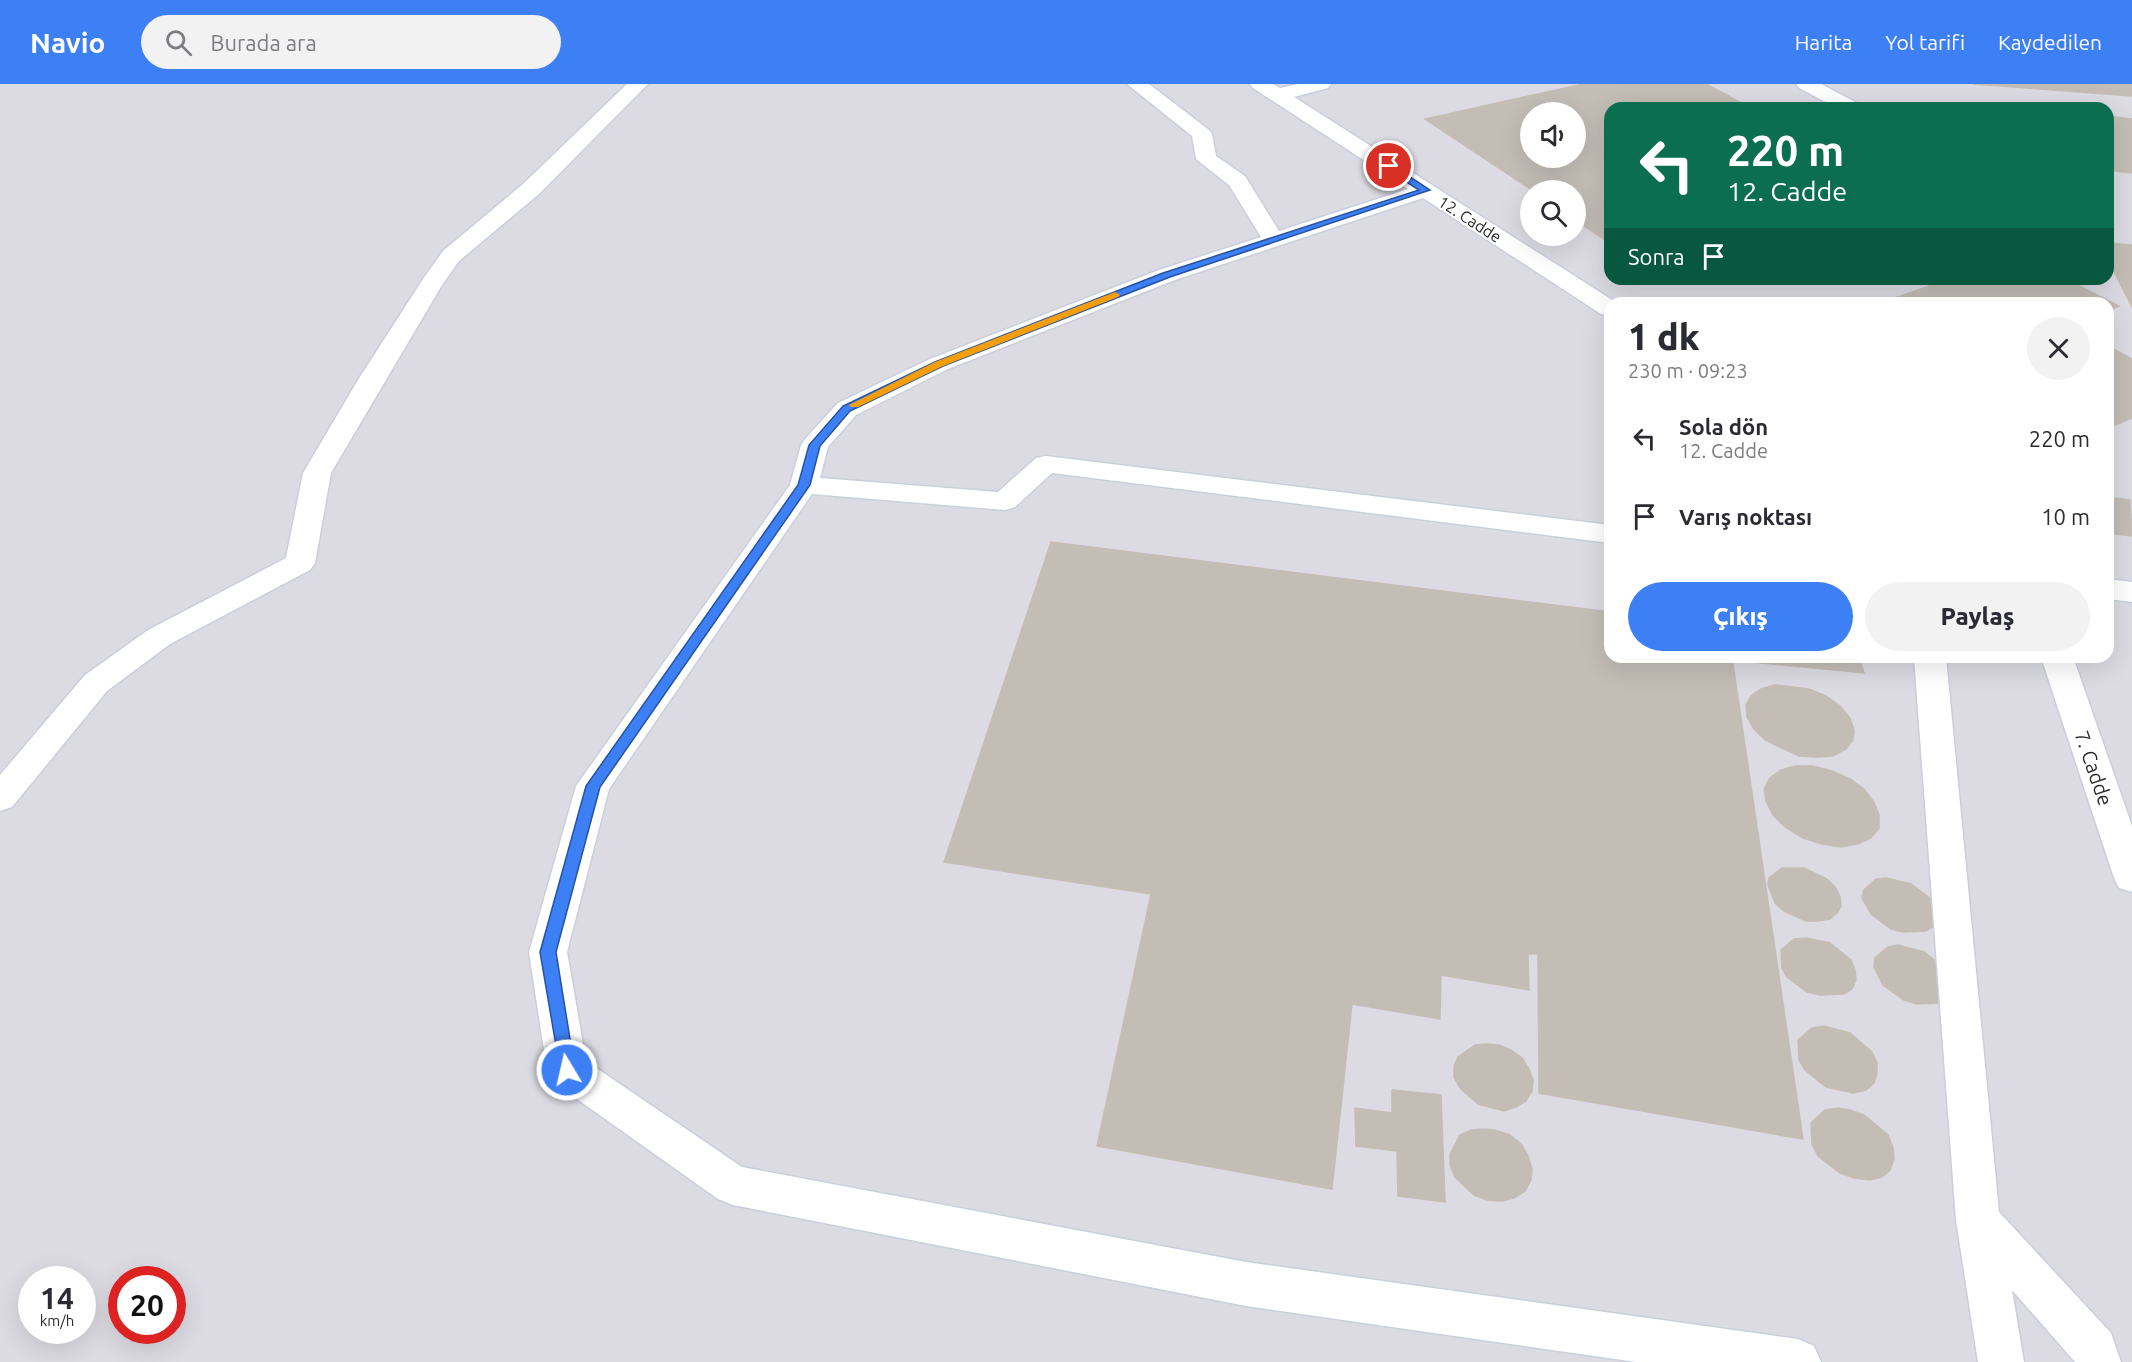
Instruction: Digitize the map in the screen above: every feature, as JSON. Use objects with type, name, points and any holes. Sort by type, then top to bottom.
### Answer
[{"type":"lane","points":[[0,798],[96,683],[159,637],[300,563],[317,472],[370,380],[431,284],[451,256],[531,189],[638,84]]},
{"type":"lane","points":[[1137,84],[1202,134],[1206,159],[1237,181],[1274,240]]},
{"type":"lane","name":"12. Cadde","points":[[1269,90],[1321,84]]},
{"type":"lane","points":[[1806,84],[1840,102]]},
{"type":"lane","name":"12. Cadde","points":[[1269,90],[1604,305]]},
{"type":"lane","points":[[1426,190],[1167,275],[950,359],[847,409],[815,445],[804,485],[593,786],[548,952],[567,1070],[733,1185],[1246,1284],[1798,1362]]},
{"type":"lane","points":[[804,485],[1005,501],[1046,464],[1604,533]]},
{"type":"lane","points":[[2114,590],[2132,592]]},
{"type":"lane","points":[[1931,663],[1978,1220],[2001,1362]]},
{"type":"lane","name":"7. Cadde","points":[[2059,663],[2132,878]]},
{"type":"lane","points":[[1978,1220],[2095,1349],[2098,1362]]},
{"type":"shaded area","points":[[0,84],[2132,84],[2132,1362],[0,1362]]},
{"type":"building","points":[[1583,84],[1706,84],[1740,102],[1604,102],[1604,239],[1586,227],[1586,180],[1520,180],[1520,182],[1425,119]]},
{"type":"building","points":[[1973,84],[2132,84],[2132,96]]},
{"type":"building","points":[[2114,117],[2132,119],[2132,173],[2114,171]]},
{"type":"building","points":[[2114,244],[2132,245],[2132,307],[2114,272]]},
{"type":"building","points":[[1932,285],[2077,285],[2101,297],[1898,297]]},
{"type":"building","points":[[2114,349],[2132,359],[2132,418],[2114,426]]},
{"type":"building","points":[[2114,498],[2130,500],[2132,536],[2114,534]]},
{"type":"building","points":[[1051,542],[1604,611],[1604,663],[1733,663],[1803,1139],[1539,1093],[1538,954],[1528,954],[1529,990],[1441,975],[1440,1019],[1352,1004],[1332,1189],[1097,1146],[1151,894],[944,862]]},
{"type":"building","points":[[1762,663],[1861,663],[1864,673]]},
{"type":"building","points":[[1775,685],[1809,689],[1826,696],[1840,706],[1850,718],[1854,730],[1853,740],[1846,749],[1833,756],[1799,756],[1765,740],[1754,729],[1747,717],[1746,705],[1751,696],[1761,689]]},
{"type":"building","points":[[1795,766],[1813,766],[1832,771],[1850,779],[1864,789],[1874,802],[1879,815],[1879,828],[1871,838],[1858,844],[1841,847],[1803,838],[1785,827],[1773,815],[1766,801],[1764,789],[1770,778],[1781,770]]},
{"type":"building","points":[[1782,868],[1804,868],[1827,879],[1836,888],[1840,897],[1841,906],[1837,913],[1830,919],[1806,921],[1784,911],[1775,903],[1768,885],[1769,878]]},
{"type":"building","points":[[1886,878],[1911,884],[1931,899],[1936,909],[1934,926],[1926,931],[1903,932],[1891,929],[1871,914],[1862,898],[1864,890],[1876,879]]},
{"type":"building","points":[[1806,938],[1830,943],[1851,960],[1856,980],[1852,989],[1844,994],[1820,995],[1807,992],[1787,977],[1782,968],[1781,950],[1794,939]]},
{"type":"building","points":[[1898,945],[1924,952],[1946,969],[1941,1003],[1917,1004],[1904,1000],[1883,985],[1874,967],[1875,958],[1888,947]]},
{"type":"building","points":[[1824,1026],[1850,1033],[1872,1052],[1877,1063],[1877,1074],[1874,1083],[1866,1090],[1853,1093],[1826,1087],[1805,1070],[1799,1060],[1798,1040],[1812,1028]]},
{"type":"building","points":[[1475,1045],[1499,1045],[1511,1050],[1522,1058],[1529,1069],[1533,1080],[1532,1091],[1526,1101],[1516,1107],[1504,1111],[1478,1104],[1460,1088],[1454,1077],[1454,1066],[1458,1057]]},
{"type":"building","points":[[1392,1090],[1441,1095],[1445,1202],[1398,1196],[1397,1151],[1356,1146],[1355,1108],[1392,1113]]},
{"type":"building","points":[[1838,1108],[1864,1115],[1888,1135],[1894,1159],[1890,1170],[1882,1177],[1870,1180],[1854,1178],[1840,1173],[1818,1156],[1812,1144],[1811,1123],[1825,1110]]},
{"type":"building","points":[[1483,1129],[1510,1135],[1521,1144],[1528,1156],[1532,1169],[1531,1180],[1525,1191],[1514,1198],[1502,1201],[1487,1200],[1474,1195],[1455,1177],[1450,1165],[1450,1154],[1460,1135],[1471,1130]]},
{"type":"slow traffic","points":[[855,405],[939,364],[1115,295]]},
{"type":"route","points":[[567,1070],[548,952],[593,786],[804,485],[815,445],[847,409],[939,364],[1167,275],[1426,190],[1389,166]]}]
